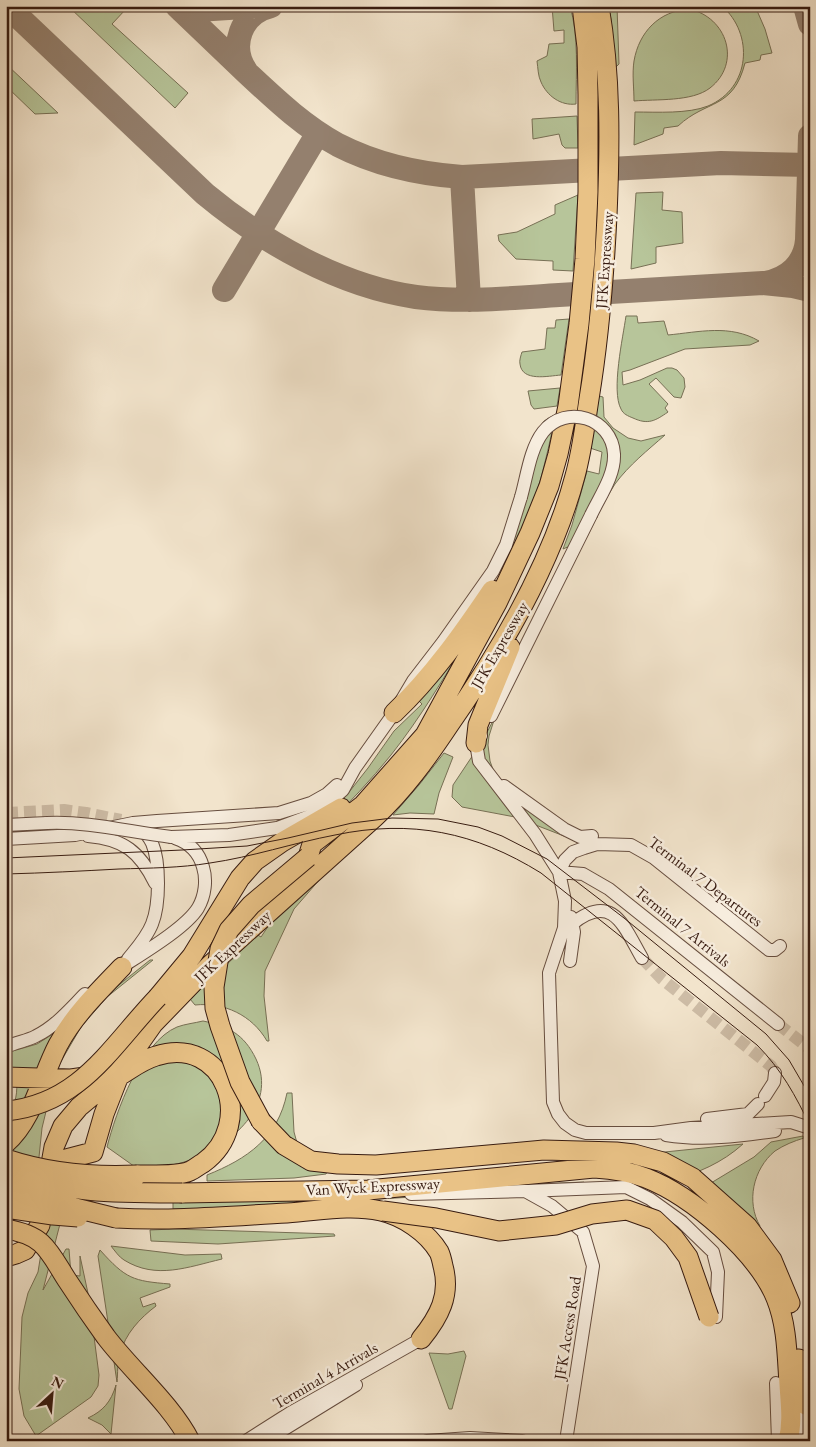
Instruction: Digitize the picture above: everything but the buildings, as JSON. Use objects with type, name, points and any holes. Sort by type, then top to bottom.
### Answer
[{"type":"highway","points":[[575,6],[587,64]]},
{"type":"highway","name":"JFK Expressway","points":[[582,6],[587,64],[589,143],[587,218],[576,348],[568,406],[558,454],[544,501],[497,603],[425,734],[389,786],[361,815],[310,850],[251,905],[229,930],[220,949],[214,987],[215,1008],[240,1082],[261,1121],[284,1145],[311,1161],[376,1165],[544,1150],[634,1154],[663,1162],[693,1178],[740,1218],[759,1241],[778,1272],[791,1304],[796,1326],[801,1380],[806,1405]]},
{"type":"highway","name":"JFK Expressway","points":[[50,1162],[93,1152],[120,1068],[153,1024],[210,965],[368,824],[401,791],[426,760],[477,685],[500,646],[532,584],[559,524],[575,477],[593,374],[603,278],[608,176],[608,85],[606,51],[599,6]]},
{"type":"highway","points":[[394,713],[417,691],[482,606],[530,533]]},
{"type":"highway","points":[[476,743],[478,724],[507,656],[532,584]]},
{"type":"highway","points":[[6,1111],[24,1109],[58,1096],[72,1088],[91,1071],[158,997],[192,956],[240,878],[255,862],[282,842],[347,805],[371,782],[397,751],[436,698],[497,603]]},
{"type":"highway","points":[[6,1143],[23,1123],[53,1055],[66,1031],[84,1008],[122,967]]},
{"type":"highway","points":[[6,1077],[71,1079],[101,1075],[157,1056],[189,1055],[204,1060],[215,1069],[221,1077],[231,1099],[229,1126],[224,1139],[215,1151],[189,1172],[122,1176],[92,1174],[59,1171],[6,1159]]},
{"type":"highway","points":[[6,1257],[26,1250],[35,1235],[43,1214],[50,1162],[63,1126],[79,1107],[97,1092],[120,1068]]},
{"type":"highway","name":"Van Wyck Expressway","points":[[6,1171],[42,1182],[85,1190],[122,1193],[189,1193],[368,1190],[584,1168],[614,1169],[647,1178],[685,1200],[723,1230]]},
{"type":"highway","name":"Van Wyck Expressway","points":[[6,1191],[116,1218],[184,1218],[289,1213],[355,1206],[383,1211]]},
{"type":"highway","points":[[6,1208],[53,1215],[116,1218]]},
{"type":"highway","points":[[383,1211],[436,1218],[499,1231],[556,1225],[592,1214],[627,1210],[655,1220],[674,1238],[688,1257],[713,1317]]},
{"type":"highway","points":[[383,1211],[404,1219],[411,1224],[424,1234],[440,1254],[446,1278],[443,1302],[435,1322],[421,1338]]},
{"type":"highway","points":[[6,1229],[31,1236],[41,1242],[107,1338],[173,1415],[185,1430],[190,1441]]},
{"type":"highway","points":[[723,1230],[756,1275],[769,1302],[774,1317],[776,1336],[776,1382]]},
{"type":"highway","points":[[723,1230],[744,1250],[758,1267],[772,1291],[781,1314],[786,1340],[791,1419],[788,1441]]},
{"type":"street","points":[[171,837],[240,834],[277,828],[312,815],[343,790],[355,768],[394,713],[413,681],[493,572],[506,545],[533,452],[544,431],[551,424],[565,418],[586,418],[596,422],[608,434],[614,454],[611,474],[476,743],[479,761],[535,834],[559,872],[574,932],[570,961]]},
{"type":"street","points":[[6,839],[76,835],[130,825],[287,811],[304,806],[327,794],[355,768]]},
{"type":"street","points":[[490,776],[564,829],[580,836],[592,836]]},
{"type":"street","points":[[6,825],[72,822],[130,825],[171,837],[193,848],[199,856],[204,868],[205,887],[197,910],[187,921],[164,939],[92,987],[56,1023],[45,1031],[30,1039],[6,1047]]},
{"type":"street","points":[[122,967],[144,939],[152,925],[158,901],[157,871],[153,846],[145,832],[130,825]]},
{"type":"street","points":[[76,835],[109,840],[132,851],[142,860],[157,886]]},
{"type":"street","name":"Terminal 7 Departures","points":[[559,872],[565,860],[573,852],[597,844],[631,845],[645,852],[769,950],[775,950],[780,946]]},
{"type":"street","name":"Terminal 7 Arrivals","points":[[559,872],[583,874],[609,889],[778,1024]]},
{"type":"street","points":[[565,901],[564,928],[549,973],[553,1102],[558,1114],[575,1130],[586,1133],[654,1132],[791,1122],[804,1126]]},
{"type":"street","name":"Terminal 7 Arrivals","points":[[572,924],[587,914],[612,913],[620,920],[642,958]]},
{"type":"street","points":[[654,1132],[674,1124],[743,1115],[751,1112],[774,1082],[774,1073]]},
{"type":"street","points":[[189,1193],[227,1198],[626,1187],[650,1199],[682,1222],[713,1252],[718,1272],[713,1317]]},
{"type":"street","name":"JFK Access Road","points":[[525,1191],[552,1206],[583,1232],[593,1266],[566,1441]]},
{"type":"street","points":[[265,1441],[391,1363],[421,1338]]},
{"type":"street","name":"Terminal 4 Arrivals","points":[[246,1441],[290,1413],[421,1338]]},
{"type":"street","points":[[776,1382],[778,1441]]},
{"type":"street","points":[[804,1441],[806,1405]]},
{"type":"street","points":[[427,1441],[470,1438],[522,1441]]},
{"type":"green space","points":[[68,6],[123,6],[126,9],[112,24],[188,93],[175,108]]},
{"type":"green space","points":[[552,6],[570,6],[573,18],[576,42],[576,104],[560,102],[555,99],[547,92],[539,77],[537,61],[547,56],[549,44],[564,43],[564,30],[554,31]]},
{"type":"green space","points":[[608,6],[617,6],[619,64],[616,67],[611,19]]},
{"type":"green space","points":[[722,6],[755,6],[765,29],[772,53],[761,55],[760,60],[745,63],[734,89],[718,102],[689,117],[678,126],[664,128],[663,134],[634,145],[635,112],[672,112],[700,109],[722,98],[733,87],[740,74],[743,60],[743,45],[739,31],[732,18]]},
{"type":"green space","points":[[689,9],[713,21],[721,31],[726,42],[726,66],[720,78],[710,88],[694,96],[634,101],[633,66],[640,41],[652,25],[660,19],[668,14]]},
{"type":"green space","points":[[6,64],[58,113],[35,114],[6,86]]},
{"type":"green space","points":[[577,116],[578,148],[565,148],[562,145],[559,134],[533,139],[532,119]]},
{"type":"green space","points":[[663,192],[662,210],[682,212],[683,243],[656,247],[656,263],[631,269],[636,193]]},
{"type":"green space","points":[[578,195],[573,271],[553,270],[553,261],[516,259],[499,241],[498,235],[517,232],[555,214],[555,205]]},
{"type":"green space","points":[[626,316],[637,316],[638,323],[664,321],[668,335],[703,331],[726,331],[737,332],[759,341],[750,345],[685,349],[622,372],[623,385],[667,368],[677,370],[684,378],[685,387],[681,398],[674,397],[656,378],[649,384],[668,404],[665,408],[668,412],[655,420],[647,422],[624,414],[618,401],[617,377]]},
{"type":"green space","points":[[569,319],[561,375],[536,377],[525,373],[520,363],[522,352],[545,349],[547,328],[555,328],[556,320]]},
{"type":"green space","points":[[560,388],[557,406],[534,409],[531,405],[528,391]]},
{"type":"green space","points":[[599,396],[603,397],[604,417],[613,428],[628,438],[641,441],[665,435],[620,477],[603,504],[570,566],[570,546],[563,549],[572,525],[587,471],[599,474],[602,452],[590,448]]},
{"type":"green space","points":[[556,414],[534,501],[528,518],[512,549],[510,548],[533,436],[544,421]]},
{"type":"green space","points":[[470,635],[402,741],[368,782],[326,826],[331,809],[346,796],[394,731],[422,704],[418,700]]},
{"type":"green space","points":[[495,717],[488,745],[490,761],[496,778],[564,836],[515,817],[462,807],[452,797],[453,785],[483,740]]},
{"type":"green space","points":[[444,753],[453,757],[439,793],[434,814],[410,813],[393,815],[419,785]]},
{"type":"green space","points":[[333,862],[294,909],[265,971],[264,996],[269,1041],[253,1024],[236,1012],[216,1006],[195,1005],[190,999],[258,935],[261,937],[269,925]]},
{"type":"green space","points":[[150,960],[153,960],[107,997],[81,1027],[60,1063],[42,1128],[39,1157],[31,1189],[6,1235],[6,1152],[78,1026],[105,996]]},
{"type":"green space","points":[[203,1021],[234,1032],[241,1037],[251,1050],[261,1076],[261,1092],[256,1108],[247,1122],[235,1134],[206,1153],[178,1164],[138,1169],[107,1147],[124,1098],[141,1062],[164,1035],[177,1027]]},
{"type":"green space","points":[[56,1032],[25,1104],[13,1106],[17,1093],[17,1084],[13,1071],[7,1061],[6,1053],[37,1044]]},
{"type":"green space","points":[[287,1093],[292,1093],[294,1132],[299,1150],[327,1172],[326,1174],[294,1178],[207,1181],[207,1175],[235,1162],[259,1145],[276,1123],[283,1109]]},
{"type":"green space","points":[[803,1136],[804,1138],[789,1143],[775,1151],[761,1167],[754,1186],[753,1196],[753,1207],[760,1226],[758,1229],[706,1186],[754,1157],[771,1142]]},
{"type":"green space","points":[[743,1144],[727,1157],[709,1167],[670,1181],[662,1176],[662,1171],[645,1154]]},
{"type":"green space","points":[[584,1182],[584,1187],[225,1208],[173,1209],[173,1199]]},
{"type":"green space","points":[[55,1209],[61,1220],[43,1290],[66,1249],[69,1249],[71,1275],[80,1276],[80,1256],[89,1298],[99,1375],[98,1386],[91,1397],[36,1436],[24,1416],[19,1389],[22,1317],[28,1293],[38,1272],[43,1241]]},
{"type":"green space","points":[[150,1230],[334,1234],[335,1236],[218,1244],[151,1241]]},
{"type":"green space","points":[[111,1246],[185,1255],[221,1254],[222,1259],[184,1268],[160,1271],[136,1266],[124,1260]]},
{"type":"green space","points":[[100,1250],[117,1267],[131,1277],[147,1282],[170,1284],[170,1287],[140,1298],[143,1307],[155,1303],[156,1306],[139,1321],[125,1340],[119,1357],[117,1382],[98,1256]]},
{"type":"green space","points":[[464,1351],[466,1356],[452,1409],[449,1409],[429,1353],[448,1354]]},
{"type":"green space","points":[[116,1385],[111,1434],[102,1425],[88,1418],[106,1405]]},
{"type":"taxiway","points":[[7,6],[205,194],[277,245],[331,272],[359,283],[416,297],[452,300],[506,299],[763,283],[810,290]]},
{"type":"taxiway","points":[[177,6],[290,112],[325,138],[368,158],[398,167],[430,174],[462,177],[721,163],[810,165]]},
{"type":"taxiway","points":[[182,11],[261,6]]},
{"type":"taxiway","points":[[246,71],[239,51],[241,32],[245,23],[252,16],[271,6]]},
{"type":"taxiway","points":[[805,6],[810,24]]},
{"type":"taxiway","points":[[224,290],[318,133]]},
{"type":"taxiway","points":[[810,136],[807,240],[810,253]]},
{"type":"taxiway","points":[[462,177],[469,300]]},
{"type":"taxiway","points":[[765,283],[781,278],[794,269],[803,256],[807,240]]},
{"type":"tunnel","points":[[6,813],[64,810],[121,820]]},
{"type":"tunnel","points":[[642,958],[662,979],[771,1066],[775,1073]]},
{"type":"tunnel","points":[[778,1024],[810,1049]]},
{"type":"tram line","points":[[6,858],[247,846],[352,823],[392,818],[438,819],[478,827],[502,836],[547,859],[624,918],[766,1034],[789,1060],[810,1096]]},
{"type":"tram line","points":[[6,874],[199,865],[363,830],[416,829],[467,839],[516,859],[541,873],[757,1045],[787,1083],[810,1126]]}]
